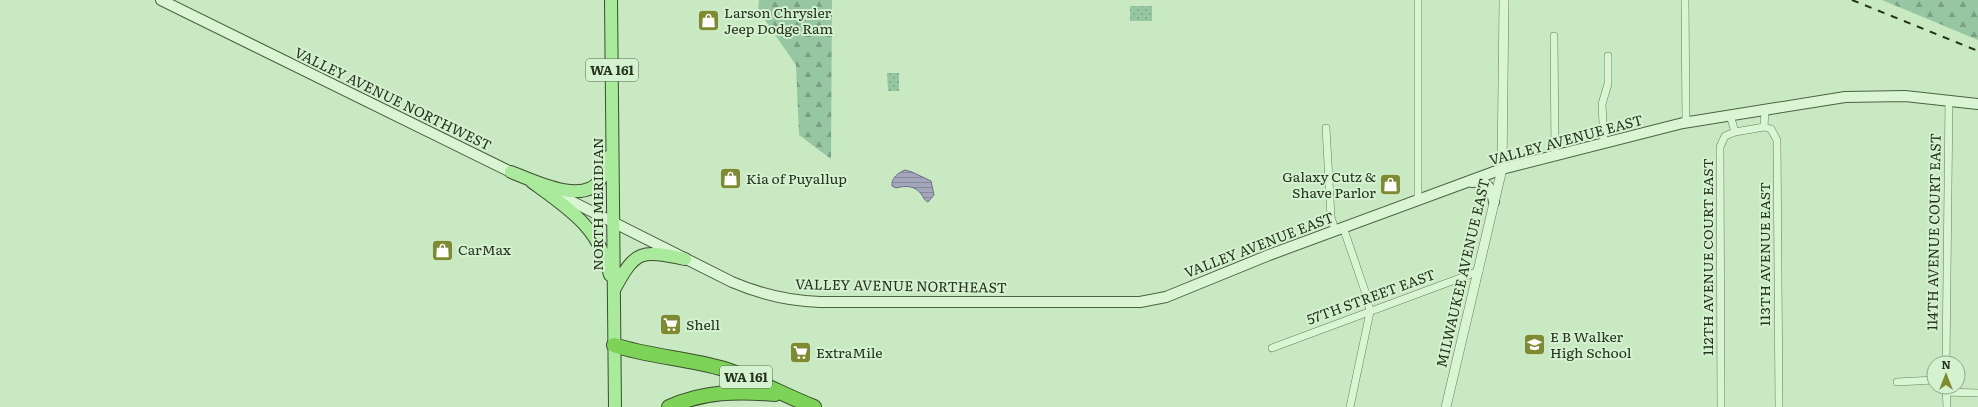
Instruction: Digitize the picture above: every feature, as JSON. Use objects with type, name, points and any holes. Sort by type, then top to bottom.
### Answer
[{"type":"highway","name":"WA 161","points":[[614,345],[657,356],[724,369],[755,380],[782,394],[814,407]]},
{"type":"highway","points":[[669,407],[702,395],[740,391],[782,394]]},
{"type":"main road","name":"VALLEY AVENUE NORTHWEST","points":[[161,0],[614,222]]},
{"type":"main road","name":"NORTH MERIDIAN","points":[[611,0],[614,222],[614,407]]},
{"type":"main road","name":"VALLEY AVENUE EAST","points":[[1179,292],[1269,255],[1502,169],[1686,123],[1845,97],[1905,96],[1978,104]]},
{"type":"main road","points":[[511,172],[558,189],[581,191],[590,188],[601,180],[613,140]]},
{"type":"main road","points":[[532,182],[576,215],[589,228],[602,250],[609,269],[613,291]]},
{"type":"main road","points":[[1466,182],[1484,182],[1491,189],[1494,202]]},
{"type":"main road","name":"VALLEY AVENUE NORTHEAST","points":[[614,222],[685,259],[746,288],[784,298],[803,301],[1140,302],[1153,300],[1179,292]]},
{"type":"main road","points":[[613,291],[626,267],[638,257],[654,253],[685,259]]},
{"type":"street","points":[[1418,0],[1418,200]]},
{"type":"street","name":"MILWAUKEE AVENUE EAST","points":[[1446,407],[1502,169],[1504,0]]},
{"type":"street","points":[[1686,0],[1686,123]]},
{"type":"street","points":[[1554,36],[1555,156]]},
{"type":"street","points":[[1604,143],[1602,104],[1608,84],[1608,56]]},
{"type":"street","name":"114TH AVENUE COURT EAST","points":[[1946,355],[1949,100]]},
{"type":"street","points":[[1730,115],[1735,132],[1764,127],[1765,110]]},
{"type":"street","name":"113TH AVENUE EAST","points":[[1764,127],[1771,129],[1777,140],[1779,407]]},
{"type":"street","points":[[1326,128],[1331,217],[1339,229],[1368,300],[1370,312],[1350,407]]},
{"type":"street","name":"112TH AVENUE COURT EAST","points":[[1720,407],[1720,147],[1725,136],[1735,132]]},
{"type":"street","name":"57TH STREET EAST","points":[[1272,348],[1479,271]]},
{"type":"street","points":[[1897,382],[1926,380]]},
{"type":"street","points":[[1966,392],[1978,393]]},
{"type":"street","points":[[1946,395],[1947,407]]},
{"type":"green space","points":[[759,0],[832,0],[831,159],[799,135],[796,65],[758,10]]},
{"type":"green space","points":[[1882,0],[1978,0],[1978,40]]},
{"type":"green space","points":[[1130,6],[1152,6],[1152,21],[1130,21]]},
{"type":"green space","points":[[887,73],[899,73],[899,91],[888,91]]},
{"type":"water","points":[[905,170],[931,181],[934,195],[928,202],[920,192],[914,188],[896,188],[892,186],[896,176]]},
{"type":"railway","points":[[1852,0],[1978,51]]},
{"type":"place","name":"Larson Chrysler Jeep Dodge Ram","points":[[709,21]]},
{"type":"place","name":"Kia of Puyallup","points":[[730,179]]},
{"type":"place","name":"Galaxy Cutz & Shave Parlor","points":[[1391,185]]},
{"type":"place","name":"CarMax","points":[[442,250]]},
{"type":"place","name":"Shell","points":[[671,325]]},
{"type":"place","name":"E B Walker High School","points":[[1535,345]]},
{"type":"place","name":"ExtraMile","points":[[801,353]]}]
